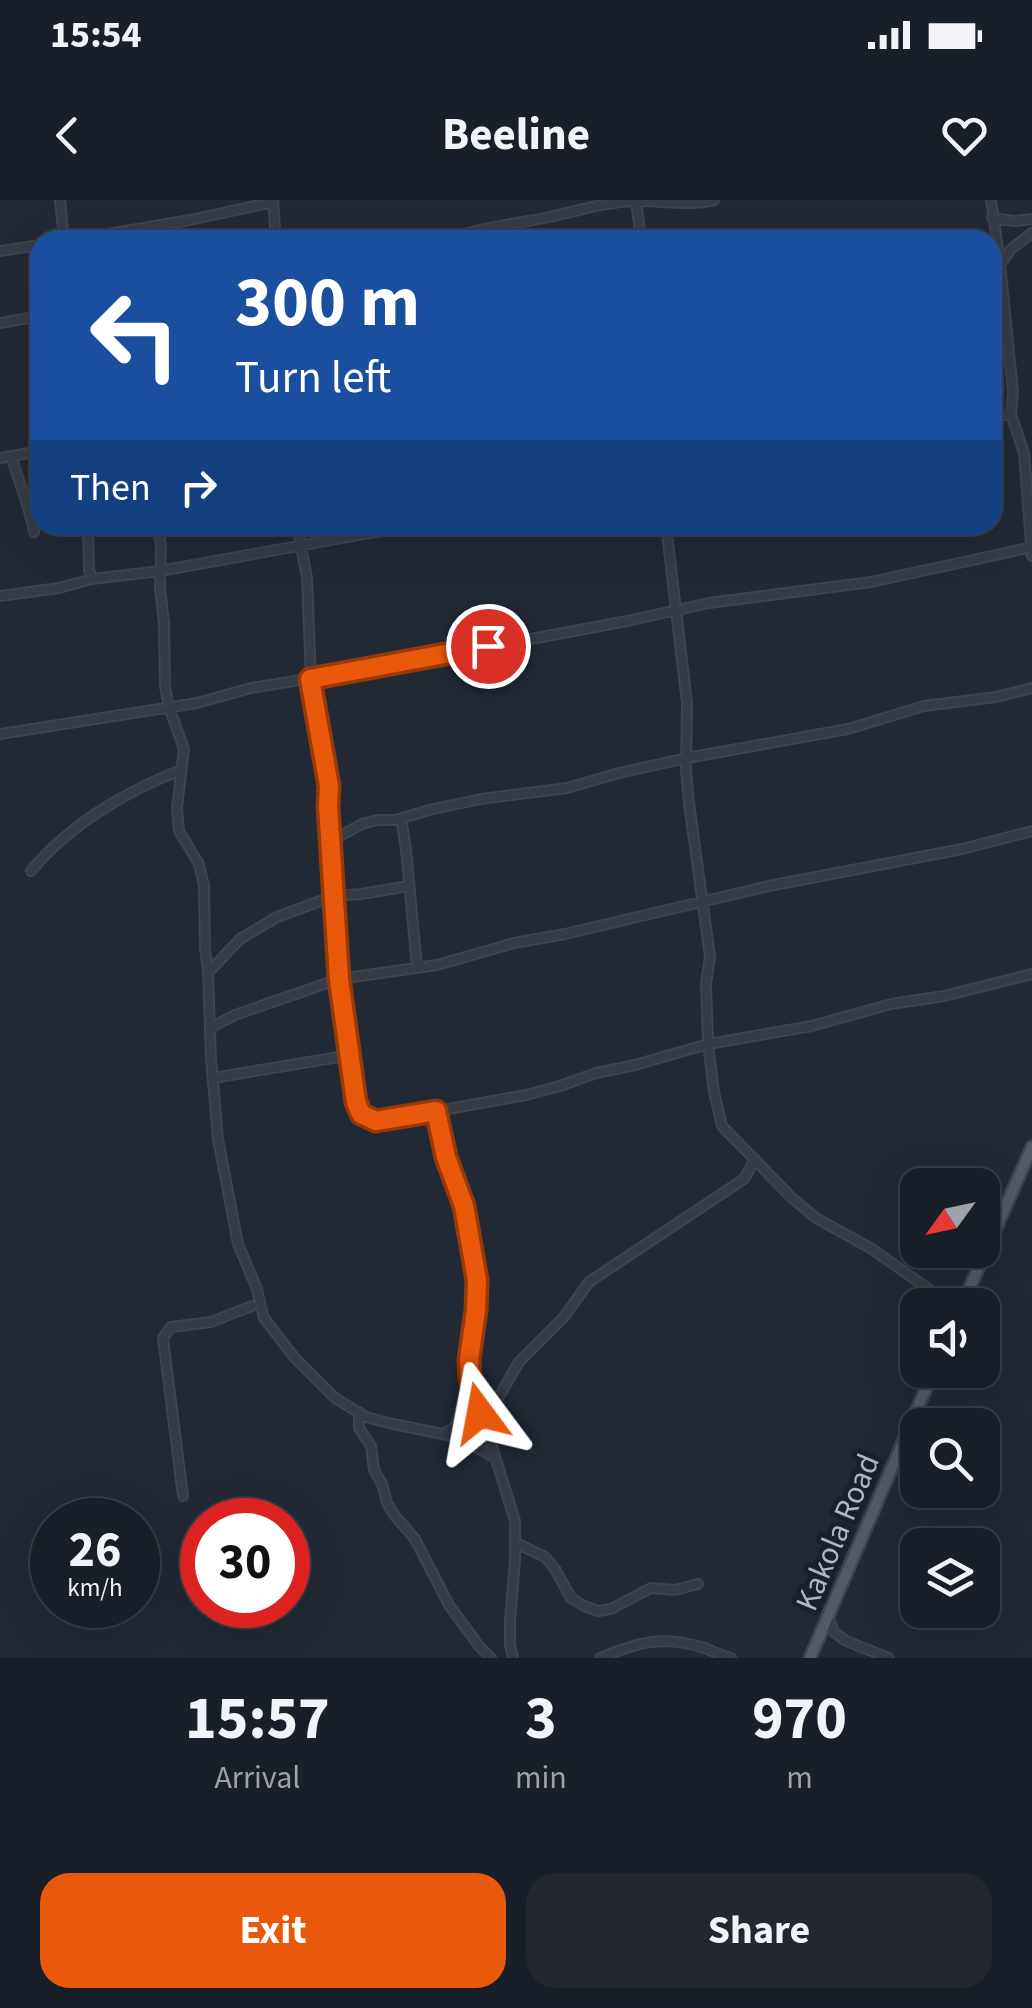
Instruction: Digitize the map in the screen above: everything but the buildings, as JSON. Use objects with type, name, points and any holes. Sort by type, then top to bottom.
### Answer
[{"type":"main road","points":[[970,1288],[1032,1147]]},
{"type":"main road","name":"Kakola Road","points":[[810,1658],[926,1388]]},
{"type":"street","points":[[60,200],[63,230]]},
{"type":"street","points":[[636,200],[640,230]]},
{"type":"street","points":[[483,230],[582,207],[636,200],[714,200]]},
{"type":"street","points":[[990,200],[994,230]]},
{"type":"street","points":[[129,230],[273,201],[275,230]]},
{"type":"street","points":[[992,218],[1032,218]]},
{"type":"street","points":[[1002,265],[1011,249],[1032,233]]},
{"type":"street","points":[[0,250],[30,246]]},
{"type":"street","points":[[1002,295],[1013,392],[1011,414],[1024,453],[1032,556]]},
{"type":"street","points":[[0,324],[30,318]]},
{"type":"street","points":[[1002,416],[1011,414]]},
{"type":"street","points":[[0,458],[30,453]]},
{"type":"street","points":[[11,456],[30,512]]},
{"type":"street","points":[[90,535],[88,568],[92,580]]},
{"type":"street","points":[[159,535],[165,686],[184,745],[177,808],[179,831],[202,872],[218,1139],[238,1244],[264,1318],[326,1391],[359,1412],[468,1441],[494,1457]]},
{"type":"street","points":[[299,535],[307,578],[310,679],[329,786],[339,979],[356,1102],[366,1118],[381,1121],[526,1095],[708,1044],[812,1026],[891,1004],[944,996],[1032,974]]},
{"type":"street","points":[[0,596],[355,535]]},
{"type":"street","points":[[667,535],[687,703],[688,787],[710,957],[706,984],[708,1044],[722,1126],[816,1218],[872,1249],[927,1288]]},
{"type":"street","points":[[0,734],[220,698],[251,688],[710,603],[870,582],[1032,547]]},
{"type":"street","points":[[331,841],[369,822],[401,819],[464,802],[567,788],[619,772],[865,724],[924,706],[1032,688]]},
{"type":"street","points":[[31,870],[49,850],[118,800],[181,770]]},
{"type":"street","points":[[401,819],[416,968]]},
{"type":"street","points":[[210,1028],[339,979],[466,958],[534,938],[769,886],[930,856],[1032,831]]},
{"type":"street","points":[[208,973],[229,949],[277,916],[334,896],[409,886]]},
{"type":"street","points":[[213,1078],[351,1055]]},
{"type":"street","points":[[436,1111],[446,1157],[464,1206],[477,1280],[470,1378],[515,1520],[510,1621],[513,1658]]},
{"type":"street","points":[[443,1434],[497,1400],[518,1362],[564,1317],[589,1282],[744,1180],[755,1158]]},
{"type":"street","points":[[184,1496],[163,1338],[171,1328],[211,1322],[252,1306]]},
{"type":"street","points":[[455,1428],[470,1378]]},
{"type":"street","points":[[359,1412],[359,1428],[371,1446],[374,1470],[387,1503],[415,1538],[449,1605],[491,1658]]},
{"type":"street","points":[[516,1543],[545,1557],[571,1598],[593,1610],[611,1609],[651,1588],[676,1590],[698,1584]]},
{"type":"street","points":[[828,1616],[834,1632],[889,1658]]},
{"type":"street","points":[[600,1658],[657,1640],[702,1647],[731,1658]]},
{"type":"route","points":[[480,1413],[469,1360],[477,1280],[464,1206],[446,1157],[436,1111],[376,1121],[361,1114],[356,1102],[339,979],[329,786],[310,679],[488,646]]}]
